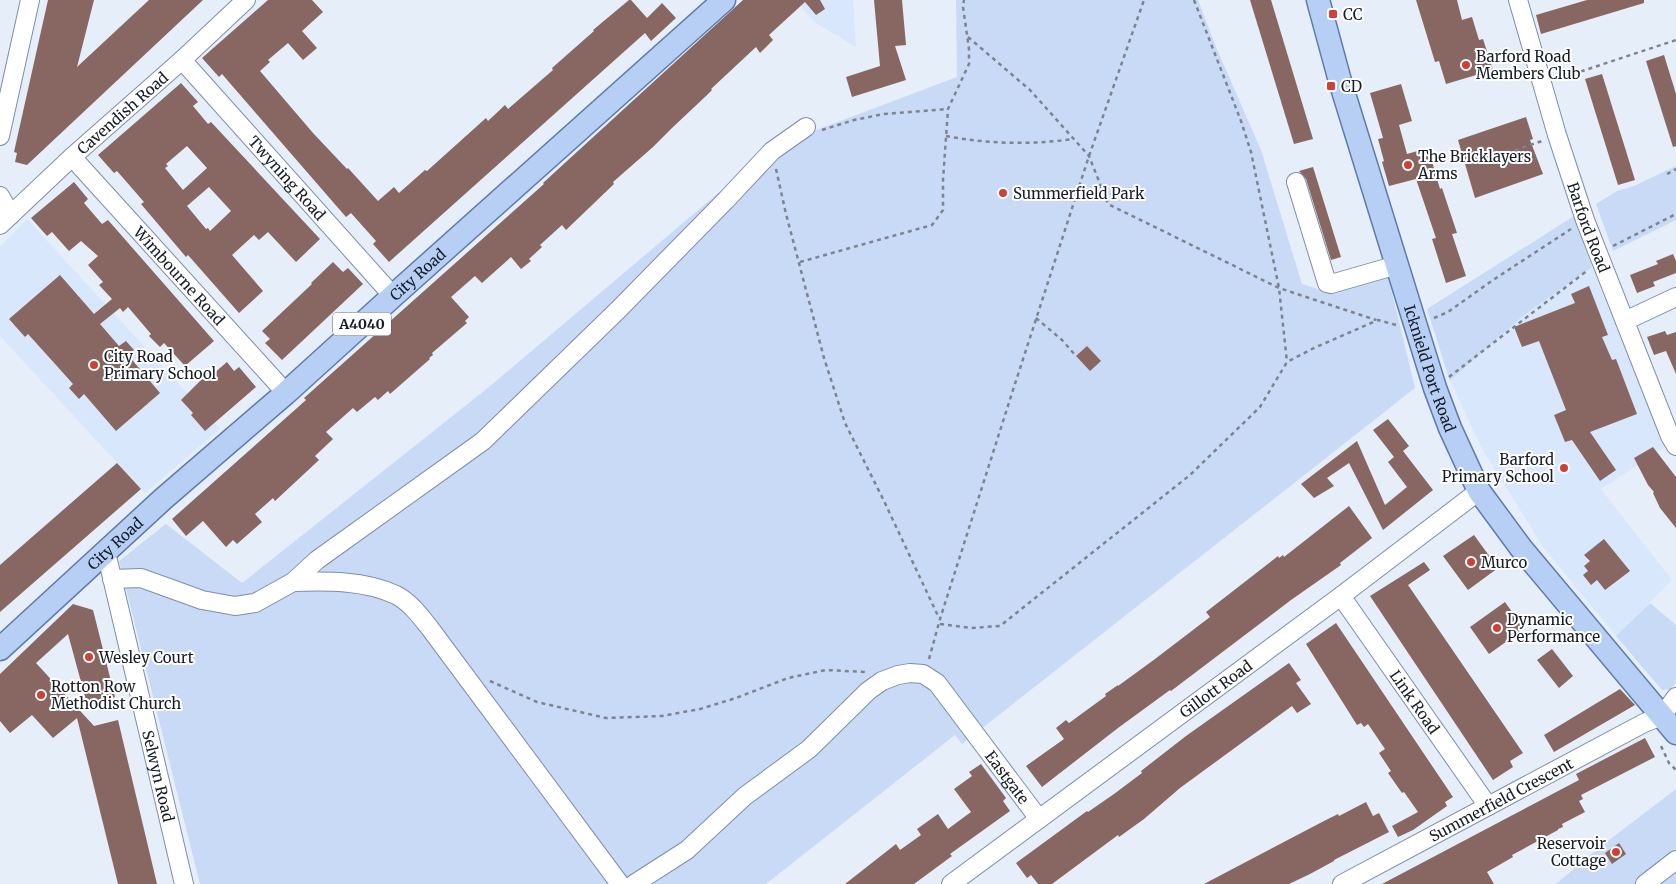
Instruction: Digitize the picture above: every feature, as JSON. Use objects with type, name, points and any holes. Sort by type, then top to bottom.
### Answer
[{"type":"main road","name":"City Road","points":[[0,649],[163,500],[286,393],[724,0]]},
{"type":"main road","name":"Icknield Port Road","points":[[1318,0],[1340,81],[1415,324],[1450,428],[1479,491],[1660,724]]},
{"type":"street","points":[[0,136],[30,0]]},
{"type":"street","name":"Cavendish Road","points":[[6,220],[72,157],[182,60],[246,0]]},
{"type":"street","name":"Barford Road","points":[[1518,0],[1542,84],[1585,220],[1670,436],[1676,446]]},
{"type":"street","name":"Twyning Road","points":[[182,60],[393,296]]},
{"type":"street","points":[[112,579],[141,578],[202,600],[234,606],[255,603],[292,582],[317,560],[483,441],[618,310],[772,151],[813,129]]},
{"type":"street","name":"Wimbourne Road","points":[[72,157],[286,393]]},
{"type":"street","points":[[1296,182],[1327,283],[1332,284],[1398,265]]},
{"type":"street","points":[[0,196],[6,220]]},
{"type":"street","points":[[1625,321],[1676,297]]},
{"type":"street","name":"Gillott Road","points":[[951,884],[1341,596],[1479,491]]},
{"type":"street","name":"Selwyn Road","points":[[106,552],[184,884]]},
{"type":"street","points":[[292,582],[317,581],[367,586],[396,596],[409,604],[429,627],[620,884]]},
{"type":"street","name":"Link Road","points":[[1341,596],[1488,806]]},
{"type":"street","points":[[634,884],[687,850],[745,796],[809,749],[868,690],[882,681],[898,675],[910,673],[923,674]]},
{"type":"street","name":"Eastgate","points":[[923,674],[937,683],[1038,819]]},
{"type":"street","points":[[1660,724],[1676,696]]},
{"type":"street","name":"Summerfield Crescent","points":[[1342,884],[1488,806],[1660,724]]},
{"type":"street","points":[[1645,884],[1676,860]]},
{"type":"path","points":[[800,262],[932,225],[943,210],[948,109],[969,64],[968,37],[963,7],[964,0]]},
{"type":"path","points":[[923,674],[931,654],[940,619],[1036,318],[1144,0]]},
{"type":"path","points":[[1194,0],[1241,121],[1250,152],[1278,288],[1287,362]]},
{"type":"path","points":[[968,37],[1030,90],[1090,156],[1108,204],[1278,288],[1378,320],[1395,325],[1415,324],[1448,312],[1585,220]]},
{"type":"path","points":[[1542,84],[1676,40]]},
{"type":"path","points":[[813,129],[884,114],[948,109]]},
{"type":"path","points":[[946,136],[974,141],[1024,144],[1073,139]]},
{"type":"path","points":[[1477,163],[1558,136]]},
{"type":"path","points":[[772,151],[786,214],[824,358],[845,423],[940,619]]},
{"type":"path","points":[[1667,174],[1676,169]]},
{"type":"path","points":[[1436,388],[1600,257],[1676,214]]},
{"type":"path","points":[[1036,318],[1062,340],[1076,356]]},
{"type":"path","points":[[940,624],[972,628],[1000,626],[1190,475],[1260,406],[1287,362],[1378,320]]},
{"type":"path","points":[[485,678],[537,702],[606,718],[662,716],[700,709],[736,698],[788,678],[826,670],[898,675]]},
{"type":"path","points":[[1660,724],[1662,747],[1669,762],[1676,770]]},
{"type":"shaded area","points":[[796,0],[853,0],[856,47],[814,22]]},
{"type":"shaded area","name":"Summerfield Park","points":[[956,0],[1198,0],[1216,47],[1261,150],[1302,284],[1318,289],[1388,276],[1415,388],[962,744],[955,735],[766,884],[200,884],[119,561],[166,524],[242,583],[489,387],[774,146],[957,77]]},
{"type":"shaded area","points":[[1676,166],[1676,220],[1613,251],[1596,204],[1617,191],[1634,186]]},
{"type":"shaded area","points":[[1574,216],[1592,267],[1524,315],[1450,381],[1427,309]]},
{"type":"shaded area","name":"City Road Primary School","points":[[27,219],[220,429],[145,493],[0,336],[0,247]]},
{"type":"shaded area","name":"Barford Primary School","points":[[1592,267],[1665,447],[1601,489],[1672,580],[1616,636],[1543,547],[1481,447],[1450,381],[1524,315]]},
{"type":"shaded area","points":[[1650,603],[1676,625],[1676,682],[1671,689],[1662,690],[1616,636]]},
{"type":"shaded area","points":[[1676,789],[1676,884],[1556,884],[1600,847]]},
{"type":"building","points":[[48,0],[94,0],[77,67],[149,0],[203,0],[27,165],[15,162],[17,153],[14,152]]},
{"type":"building","points":[[268,0],[312,0],[323,12],[302,31],[317,48],[303,60],[288,43],[268,60],[270,62],[260,71],[313,133],[378,201],[394,187],[399,193],[425,170],[427,171],[486,118],[488,121],[505,105],[508,109],[553,70],[552,68],[593,30],[629,0],[647,18],[662,3],[676,18],[651,41],[645,33],[389,262],[373,244],[376,241],[351,213],[346,217],[222,74],[219,77],[202,58]]},
{"type":"building","points":[[743,0],[820,0],[825,9],[816,15],[805,2],[769,35],[773,40],[760,53],[756,47],[653,147],[613,182],[614,184],[566,230],[562,225],[540,245],[542,247],[529,259],[531,261],[521,269],[511,257],[482,283],[475,276],[451,297],[469,317],[465,321],[467,323],[432,353],[433,355],[430,359],[390,394],[388,391],[378,400],[375,397],[357,412],[353,408],[326,432],[333,439],[315,456],[319,460],[275,501],[273,498],[255,514],[262,522],[237,544],[233,540],[226,547],[203,521],[186,536],[172,519],[306,400],[304,398],[544,184]]},
{"type":"building","points":[[874,0],[902,0],[906,45],[895,46],[906,80],[852,97],[846,77],[880,66]]},
{"type":"building","points":[[1250,0],[1271,0],[1313,139],[1294,144]]},
{"type":"building","points":[[1416,0],[1457,0],[1462,20],[1472,17],[1479,40],[1483,39],[1493,70],[1446,84],[1439,61],[1435,62]]},
{"type":"building","points":[[1587,0],[1644,0],[1644,3],[1541,34],[1536,15]]},
{"type":"building","points":[[1664,55],[1676,94],[1676,146],[1673,147],[1646,61]]},
{"type":"building","points":[[1602,74],[1635,180],[1618,185],[1585,79]]},
{"type":"building","points":[[181,83],[198,102],[193,106],[208,124],[211,122],[320,239],[296,262],[268,232],[259,240],[254,235],[232,255],[263,291],[239,313],[188,255],[186,257],[141,204],[144,202],[117,171],[114,173],[98,155]],"holes":[[[187,146],[207,168],[183,190],[165,168],[168,166],[166,164]],[[209,187],[231,211],[210,231],[208,228],[206,229],[187,206]]]},
{"type":"building","points":[[1401,84],[1412,121],[1399,125],[1407,154],[1428,148],[1440,189],[1442,188],[1457,233],[1452,234],[1466,276],[1446,283],[1432,239],[1436,238],[1416,179],[1389,186],[1382,162],[1384,161],[1378,139],[1383,138],[1370,93]]},
{"type":"building","points":[[1526,117],[1533,139],[1530,140],[1543,174],[1475,198],[1458,140]]},
{"type":"building","points":[[1313,167],[1341,257],[1331,260],[1306,179],[1299,171]]},
{"type":"building","points":[[74,182],[88,199],[84,203],[102,224],[108,220],[214,341],[185,366],[164,343],[160,347],[149,336],[151,334],[128,307],[123,312],[120,308],[100,324],[119,346],[126,341],[134,350],[128,355],[160,393],[116,431],[84,394],[79,399],[69,388],[73,384],[28,334],[25,337],[9,319],[60,275],[94,314],[112,299],[99,285],[103,282],[88,265],[98,256],[81,241],[69,251],[52,232],[47,236],[31,218]]},
{"type":"building","points":[[1673,254],[1676,261],[1676,273],[1653,282],[1655,286],[1637,293],[1630,275],[1658,264],[1656,261]]},
{"type":"building","points":[[333,262],[343,272],[348,268],[363,284],[282,360],[265,343],[270,339],[262,331]]},
{"type":"building","points":[[1589,286],[1608,335],[1602,337],[1612,360],[1616,359],[1637,414],[1590,432],[1616,470],[1600,481],[1572,440],[1565,442],[1554,415],[1566,410],[1539,341],[1522,347],[1514,327],[1575,303],[1571,294]]},
{"type":"building","points":[[1665,331],[1667,335],[1676,332],[1676,374],[1666,351],[1654,355],[1647,337]]},
{"type":"building","points":[[1087,346],[1101,361],[1090,371],[1076,356]]},
{"type":"building","points":[[227,362],[234,371],[239,367],[256,387],[205,431],[191,415],[193,413],[181,400],[204,377],[206,380]]},
{"type":"building","points":[[1388,419],[1409,446],[1403,451],[1433,490],[1383,530],[1349,463],[1327,478],[1334,486],[1314,498],[1301,484],[1357,441],[1385,505],[1407,487],[1388,462],[1394,457],[1373,430]]},
{"type":"building","points":[[1653,447],[1676,477],[1676,528],[1660,508],[1654,492],[1648,485],[1634,458]]},
{"type":"building","points":[[117,463],[141,489],[0,612],[0,565]]},
{"type":"building","points":[[1349,506],[1372,538],[1340,563],[1341,565],[1118,728],[1042,787],[1026,766],[1064,739],[1056,728],[1066,720],[1069,723],[1106,696],[1105,694],[1155,659],[1210,617],[1206,612],[1278,556],[1279,558],[1283,555],[1284,557]]},
{"type":"building","name":"Murco","points":[[1474,535],[1498,568],[1468,590],[1443,556]]},
{"type":"building","points":[[1604,539],[1630,571],[1605,590],[1597,580],[1591,585],[1583,575],[1588,571],[1584,566],[1590,561],[1584,555]]},
{"type":"building","points":[[1424,562],[1430,570],[1408,585],[1523,753],[1510,761],[1513,767],[1493,780],[1370,596]]},
{"type":"building","name":"Dynamic Performance","points":[[1505,602],[1524,629],[1489,654],[1470,627]]},
{"type":"building","points":[[73,604],[93,610],[115,697],[87,704],[68,634],[36,663],[94,726],[118,720],[157,884],[118,884],[77,718],[53,738],[32,715],[10,733],[0,721],[0,674]]},
{"type":"building","points":[[1336,623],[1453,797],[1445,802],[1447,806],[1413,830],[1398,837],[1392,826],[1418,812],[1388,773],[1391,771],[1379,753],[1385,749],[1368,724],[1364,727],[1361,723],[1357,725],[1306,644]]},
{"type":"building","points":[[1552,649],[1573,676],[1559,688],[1537,660]]},
{"type":"building","points":[[1289,663],[1301,680],[1296,683],[1311,704],[1297,713],[1292,706],[1180,788],[1144,819],[1119,837],[1118,835],[1052,884],[1038,884],[1031,875],[1027,878],[1016,863],[1087,811],[1114,794],[1186,736]]},
{"type":"building","points":[[1620,689],[1635,705],[1554,752],[1544,735]]},
{"type":"building","points":[[1645,738],[1655,757],[1581,795],[1583,799],[1579,801],[1585,812],[1562,824],[1563,827],[1512,855],[1513,857],[1487,872],[1494,884],[1382,884],[1579,780],[1576,774]]},
{"type":"building","points":[[981,764],[1006,798],[1003,801],[1010,811],[950,854],[952,856],[914,884],[845,884],[896,844],[900,850],[921,835],[917,829],[938,814],[948,829],[971,812],[954,789],[972,776],[969,772]]},
{"type":"building","points":[[1366,802],[1373,816],[1379,813],[1389,832],[1310,874],[1289,884],[1204,884],[1324,821],[1338,814],[1339,816]]},
{"type":"building","name":"Reservoir Cottage","points":[[1619,843],[1626,854],[1612,864],[1605,853]]},
{"type":"place","name":"CC","points":[[1333,14]]},
{"type":"place","name":"Barford Road Members Club","points":[[1466,65]]},
{"type":"place","name":"CD","points":[[1331,86]]},
{"type":"place","name":"The Bricklayers Arms","points":[[1408,165]]},
{"type":"place","name":"Summerfield Park","points":[[1003,193]]},
{"type":"place","name":"City Road Primary School","points":[[94,365]]},
{"type":"place","name":"Barford Primary School","points":[[1564,468]]},
{"type":"place","name":"Murco","points":[[1471,562]]},
{"type":"place","name":"Dynamic Performance","points":[[1497,628]]},
{"type":"place","name":"Wesley Court","points":[[89,657]]},
{"type":"place","name":"Rotton Row Methodist Church","points":[[41,695]]},
{"type":"place","name":"Reservoir Cottage","points":[[1616,852]]}]
